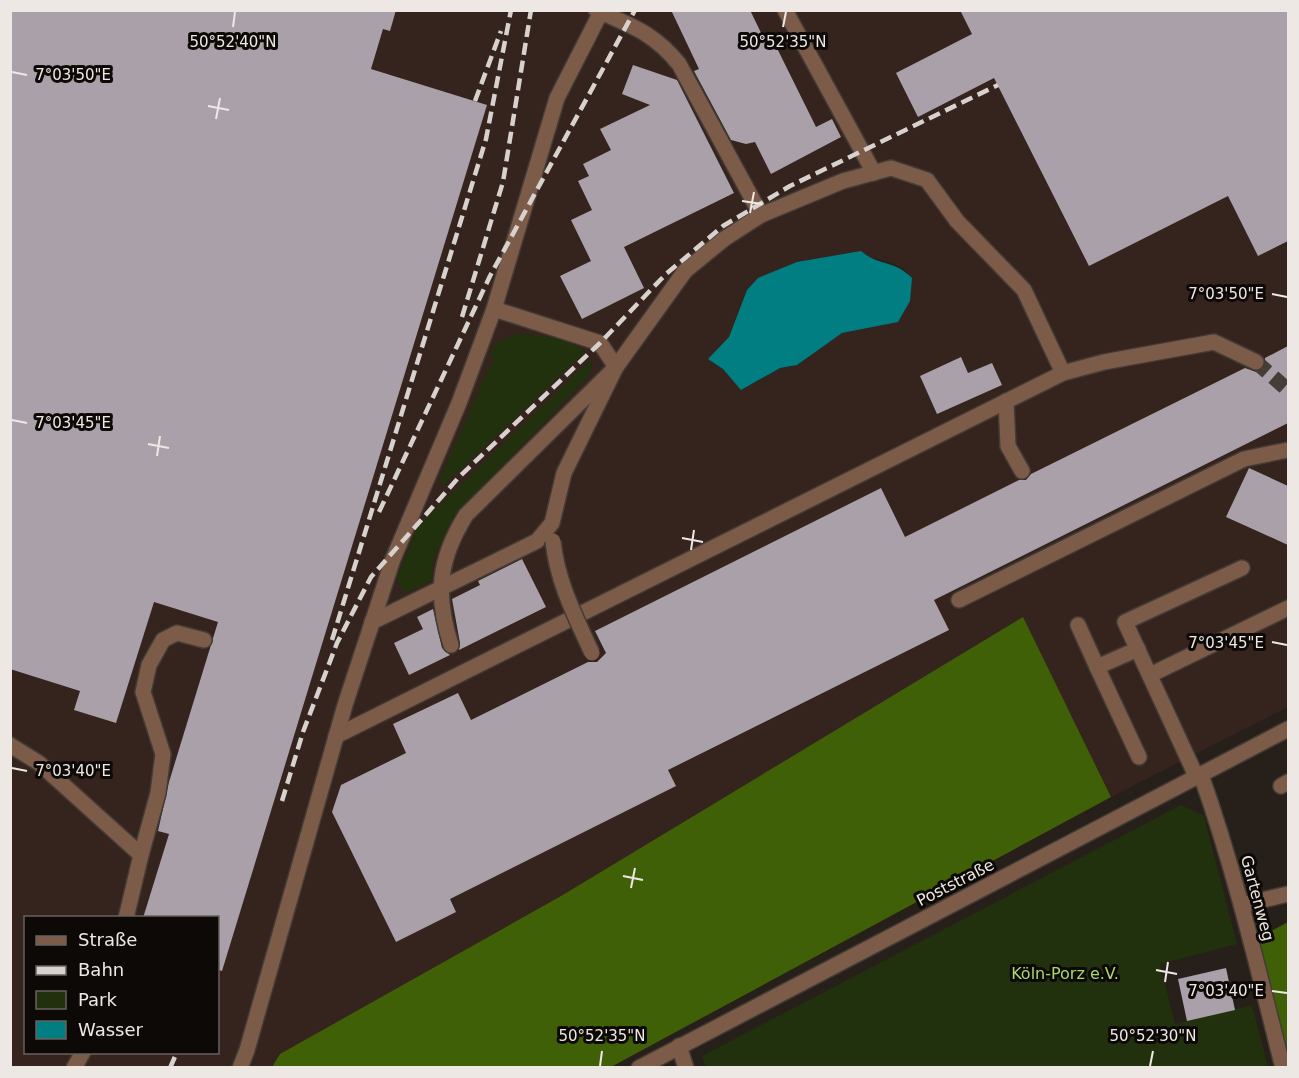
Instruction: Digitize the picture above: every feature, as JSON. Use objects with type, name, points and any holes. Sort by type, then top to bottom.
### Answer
[{"type":"street","points":[[785,10],[874,173]]},
{"type":"street","points":[[240,1068],[248,1050],[336,736],[393,560],[459,403],[494,309],[557,98],[600,11],[646,32],[662,43],[679,64],[761,215]]},
{"type":"street","points":[[592,652],[566,596],[555,562],[552,523],[564,473],[616,367],[685,271],[724,239],[761,215],[843,181],[891,168],[927,180],[957,221],[1024,290],[1063,373]]},
{"type":"street","points":[[494,309],[600,343],[616,367]]},
{"type":"street","points":[[336,736],[1063,373],[1104,362],[1214,342],[1256,362]]},
{"type":"street","points":[[451,645],[441,605],[442,570],[450,542],[466,515],[616,367]]},
{"type":"street","points":[[1006,401],[1008,446],[1022,471]]},
{"type":"street","points":[[959,600],[1244,459],[1288,450]]},
{"type":"street","points":[[372,622],[524,549],[537,541],[552,523]]},
{"type":"street","name":"Gartenweg","points":[[1242,568],[1125,622],[1199,776],[1222,835],[1283,1068]]},
{"type":"street","points":[[1150,675],[1288,608]]},
{"type":"street","points":[[1078,625],[1139,757]]},
{"type":"street","points":[[126,916],[158,793],[163,754],[143,692],[149,665],[163,640],[177,633],[204,640]]},
{"type":"street","points":[[1097,667],[1138,649]]},
{"type":"street","name":"Poststraße","points":[[639,1068],[1288,729]]},
{"type":"street","points":[[10,745],[39,763],[141,855]]},
{"type":"street","points":[[1242,905],[1288,894]]},
{"type":"street","points":[[679,1046],[686,1068]]},
{"type":"street","points":[[74,1068],[82,1054]]},
{"type":"shaded area","points":[[10,11],[1288,11],[1288,707],[1111,797],[1023,618],[561,896],[281,1054],[272,1067],[11,1067]],"holes":[[[861,251],[868,257],[890,262],[904,269],[912,278],[898,322],[842,333],[797,365],[780,368],[742,390],[723,369],[709,359],[729,337],[747,290],[758,278]]]},
{"type":"green space","points":[[514,334],[561,340],[585,352],[443,486],[439,481],[494,357],[490,355],[495,345]]},
{"type":"green space","points":[[591,359],[592,367],[588,376],[454,517],[434,558],[431,581],[406,593],[397,581],[398,574],[418,526]]},
{"type":"green space","points":[[1023,617],[1111,797],[611,1067],[272,1067],[280,1054],[561,896]]},
{"type":"green space","name":"Köln-Porz e.V.","points":[[1181,805],[1204,816],[1237,944],[1160,964],[1175,1024],[1252,1005],[1268,1067],[706,1068],[702,1056]]},
{"type":"green space","points":[[1288,922],[1288,1051],[1255,940]]},
{"type":"water","points":[[861,251],[867,256],[899,268],[912,278],[910,301],[898,322],[842,333],[797,365],[780,368],[741,390],[723,369],[708,359],[729,337],[747,290],[758,278],[797,262]]},
{"type":"building","points":[[10,10],[396,10],[390,31],[383,29],[371,69],[487,105],[222,971],[219,970],[219,916],[144,916],[169,834],[158,831],[169,782],[218,622],[154,602],[116,723],[74,710],[80,691],[10,669]]},
{"type":"building","points":[[671,10],[750,10],[763,37],[770,34],[816,127],[832,119],[841,137],[771,174],[755,142],[746,144],[731,140],[694,71],[699,69]]},
{"type":"building","points":[[960,10],[1288,10],[1288,241],[1258,256],[1228,196],[1089,266],[994,78],[918,117],[896,73],[972,34]]},
{"type":"building","points":[[633,65],[677,80],[734,193],[624,247],[644,288],[582,319],[560,276],[591,261],[571,220],[592,210],[578,181],[589,176],[583,164],[611,150],[600,129],[650,105],[622,94]]},
{"type":"building","points":[[1288,346],[1288,423],[934,600],[949,630],[668,770],[676,786],[450,899],[456,912],[396,942],[332,812],[341,785],[406,753],[393,724],[458,693],[471,720],[588,662],[597,662],[606,653],[595,631],[881,488],[905,537],[1019,480],[1026,480],[1031,474],[1245,368],[1256,372],[1261,370],[1265,366],[1265,358]]},
{"type":"building","points":[[961,357],[968,373],[992,363],[1002,385],[937,414],[920,376]]},
{"type":"building","points":[[1249,468],[1288,486],[1288,545],[1226,517]]},
{"type":"building","points":[[522,559],[546,607],[459,650],[460,643],[452,599],[480,585],[478,581]]},
{"type":"building","points":[[433,609],[442,648],[450,655],[409,675],[394,643],[423,629],[417,617]]},
{"type":"building","points":[[1226,968],[1235,1010],[1187,1021],[1178,979]]},
{"type":"tunnel","points":[[1256,362],[1288,390]]},
{"type":"railway","points":[[332,640],[486,139],[511,10]]},
{"type":"railway","points":[[462,317],[503,182],[531,10]]},
{"type":"railway","points":[[379,512],[490,276],[635,10]]},
{"type":"railway","points":[[475,101],[501,31]]},
{"type":"railway","points":[[282,801],[303,732],[337,643],[371,577],[459,477],[600,343],[666,274],[723,226],[790,186],[998,85]]},
{"type":"railway","points":[[170,1068],[176,1054]]}]
